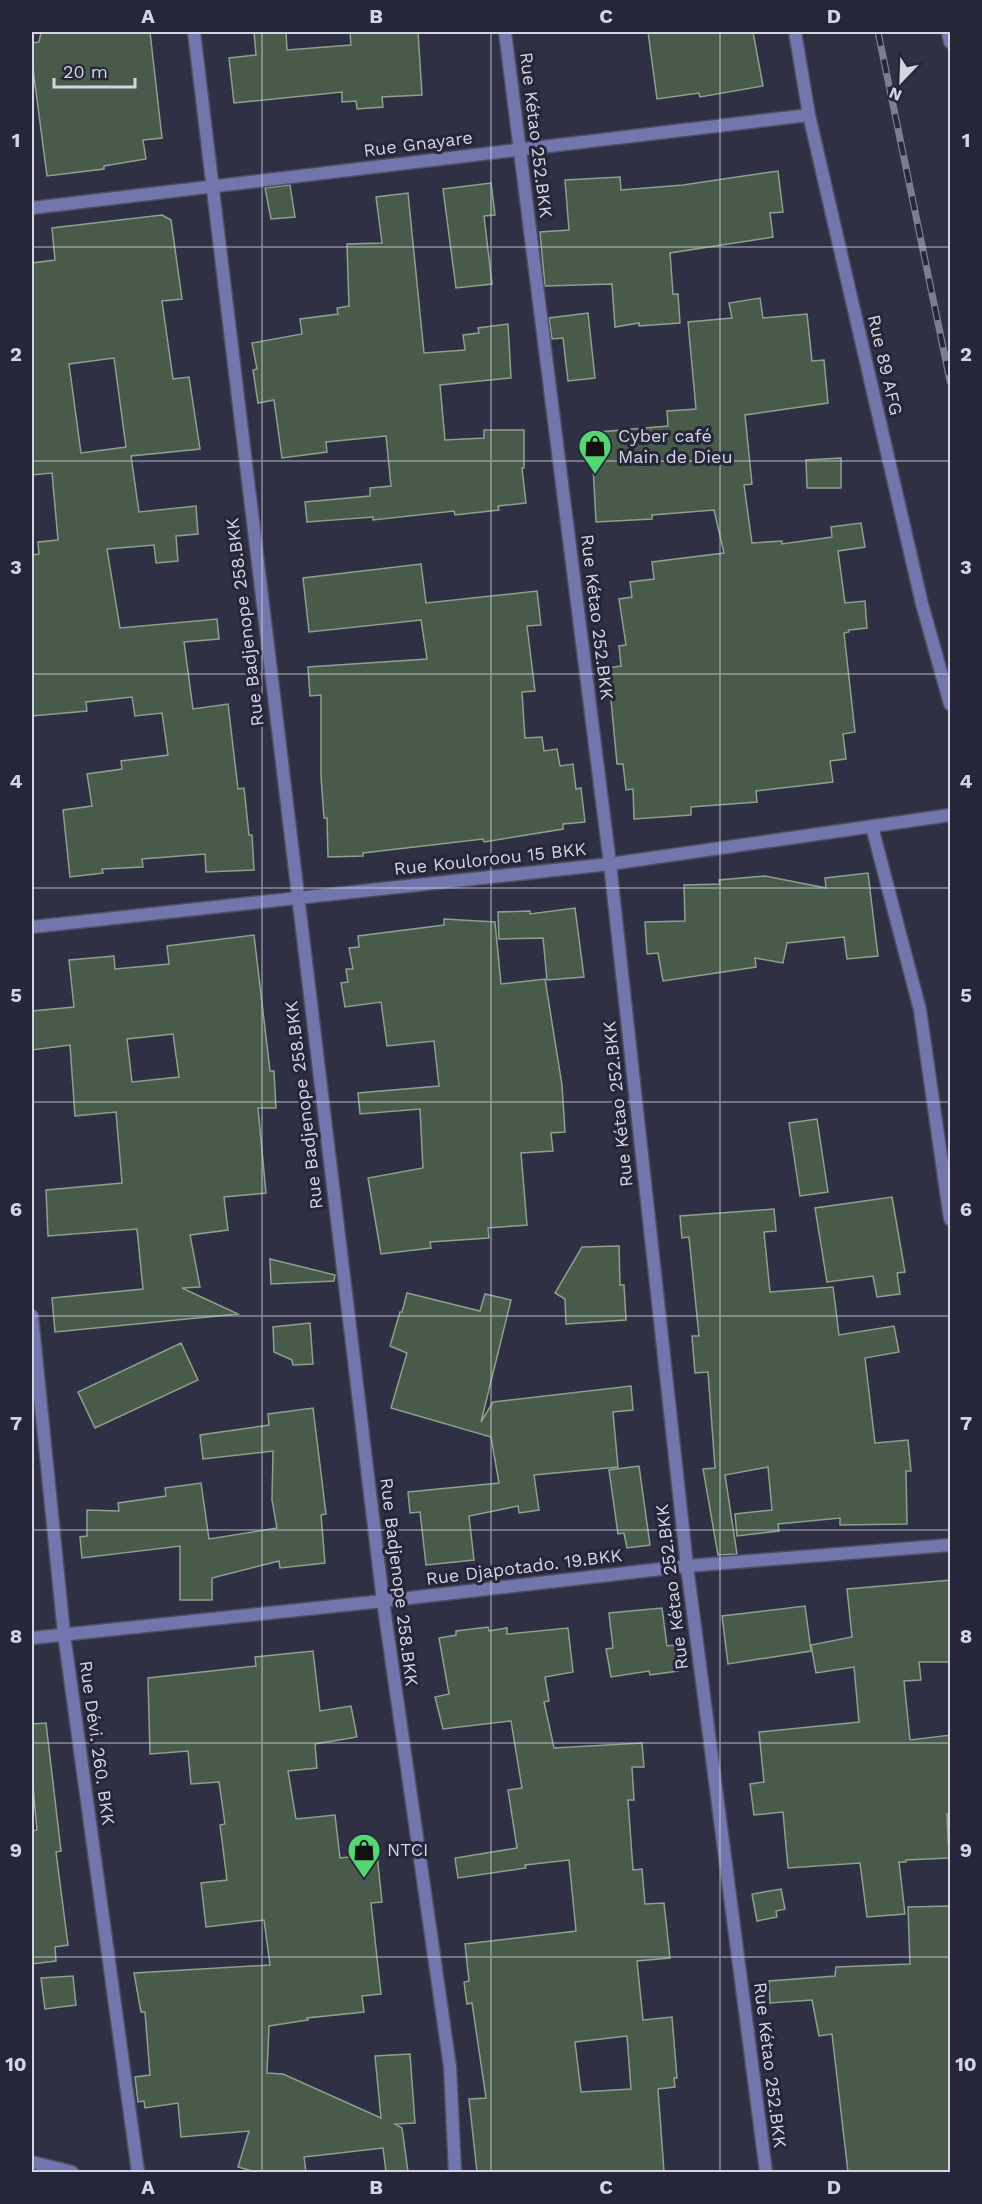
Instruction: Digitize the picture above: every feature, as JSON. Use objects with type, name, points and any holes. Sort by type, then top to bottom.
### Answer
[{"type":"street","name":"Rue Badjenope 258.BKK","points":[[194,32],[383,1601],[450,2067],[455,2172]]},
{"type":"street","name":"Rue Kétao 252.BKK","points":[[505,32],[610,864],[687,1566],[766,2172]]},
{"type":"street","name":"Rue 89 AFG","points":[[795,32],[809,115],[922,604],[951,704]]},
{"type":"street","points":[[948,32],[951,42]]},
{"type":"street","name":"Rue Gnayare","points":[[32,208],[809,115]]},
{"type":"street","name":"Rue Kouloroou 15 BKK","points":[[32,927],[610,864],[951,816]]},
{"type":"street","points":[[872,826],[920,1010],[951,1219]]},
{"type":"street","name":"Rue Dévi. 260. BKK","points":[[32,1316],[64,1634],[138,2172]]},
{"type":"street","name":"Rue Djapotado. 19.BKK","points":[[32,1638],[687,1566],[951,1545]]},
{"type":"street","points":[[32,2162],[72,2172]]},
{"type":"building","points":[[41,32],[150,32],[162,138],[143,140],[146,159],[104,166],[104,169],[47,176],[32,61],[32,43],[39,42]]},
{"type":"building","points":[[254,32],[286,32],[287,50],[351,45],[350,32],[418,32],[422,95],[382,97],[383,107],[357,109],[356,101],[342,102],[342,92],[234,103],[229,58],[256,55]]},
{"type":"building","points":[[648,32],[753,32],[763,86],[700,97],[699,93],[657,99]]},
{"type":"building","points":[[778,171],[783,212],[770,213],[773,237],[670,253],[673,294],[678,294],[680,323],[639,326],[639,323],[615,327],[612,284],[545,286],[540,232],[569,230],[565,180],[620,177],[621,190],[683,185]]},
{"type":"building","points":[[491,183],[495,215],[484,216],[492,284],[456,288],[443,189]]},
{"type":"building","points":[[290,185],[295,217],[271,219],[265,188]]},
{"type":"building","points":[[408,193],[424,353],[465,350],[463,335],[479,333],[478,328],[508,324],[511,378],[440,385],[445,440],[484,438],[484,430],[524,430],[524,468],[522,468],[526,503],[498,506],[499,510],[455,515],[454,511],[373,520],[373,517],[307,522],[305,502],[370,496],[370,488],[391,486],[386,436],[326,442],[327,452],[282,458],[274,400],[258,403],[253,370],[257,369],[252,343],[302,334],[300,319],[338,314],[337,308],[349,306],[347,244],[382,243],[376,197]]},
{"type":"building","points":[[162,215],[171,220],[182,299],[162,301],[173,379],[189,377],[200,449],[131,456],[139,512],[196,506],[198,534],[176,536],[178,561],[156,563],[154,545],[107,549],[120,628],[217,619],[219,639],[184,642],[193,709],[228,704],[238,789],[244,788],[249,835],[252,835],[254,870],[206,872],[205,854],[142,859],[143,867],[102,869],[103,873],[70,877],[63,810],[92,806],[87,774],[122,769],[121,761],[168,755],[162,713],[135,716],[132,697],[86,702],[87,711],[32,716],[32,555],[39,554],[38,542],[58,540],[52,473],[32,475],[32,263],[55,260],[52,228]],"holes":[[[114,358],[126,447],[81,453],[69,364]]]},
{"type":"building","points":[[760,298],[763,318],[807,314],[812,361],[824,360],[828,403],[745,415],[752,484],[744,485],[752,543],[782,541],[782,544],[832,537],[831,527],[861,523],[865,547],[838,551],[845,603],[865,601],[867,628],[849,630],[844,633],[855,732],[843,734],[846,759],[830,761],[833,782],[756,791],[757,802],[691,807],[691,815],[634,819],[633,789],[626,790],[623,764],[617,764],[608,668],[621,666],[619,646],[626,645],[619,599],[632,597],[630,582],[654,579],[652,562],[724,553],[714,510],[652,515],[652,519],[596,522],[593,465],[602,464],[599,432],[668,426],[667,411],[696,409],[688,322],[732,318],[729,303]]},
{"type":"building","points":[[588,313],[595,378],[568,381],[563,338],[552,339],[549,318]]},
{"type":"building","points":[[841,458],[841,488],[807,488],[806,460]]},
{"type":"building","points":[[421,564],[426,603],[537,591],[541,625],[527,626],[535,691],[522,692],[525,738],[542,737],[544,751],[557,749],[560,766],[573,764],[576,789],[581,788],[585,822],[563,824],[563,829],[484,842],[483,839],[363,853],[363,856],[328,857],[327,818],[324,818],[321,777],[321,695],[310,696],[308,667],[427,659],[421,620],[309,632],[303,578]]},
{"type":"building","points":[[868,873],[878,956],[847,959],[844,937],[787,943],[783,963],[755,958],[756,967],[663,981],[658,953],[647,954],[645,922],[685,921],[684,885],[720,884],[719,880],[765,876],[826,888],[825,878]]},
{"type":"building","points":[[575,908],[584,977],[547,980],[543,938],[499,939],[498,912],[530,911],[530,914]]},
{"type":"building","points":[[444,919],[495,922],[501,984],[545,979],[562,1085],[565,1132],[551,1133],[553,1151],[521,1153],[527,1225],[488,1228],[489,1238],[430,1242],[431,1248],[381,1254],[368,1178],[423,1168],[420,1109],[360,1114],[358,1093],[439,1086],[434,1041],[387,1046],[381,1002],[345,1007],[341,983],[348,982],[346,969],[353,969],[349,948],[359,947],[358,936],[444,925]]},
{"type":"building","points":[[254,935],[270,1071],[274,1071],[276,1108],[258,1108],[266,1193],[224,1197],[228,1230],[190,1235],[200,1287],[182,1288],[238,1314],[55,1332],[52,1298],[143,1289],[137,1229],[48,1236],[46,1190],[122,1183],[116,1112],[75,1116],[70,1045],[32,1050],[32,1011],[74,1007],[69,960],[114,956],[115,969],[169,964],[167,946]],"holes":[[[173,1034],[179,1077],[132,1082],[127,1039]]]},
{"type":"building","points":[[817,1119],[828,1192],[800,1196],[789,1123]]},
{"type":"building","points":[[892,1197],[905,1272],[897,1273],[900,1294],[877,1297],[873,1276],[827,1282],[815,1208]]},
{"type":"building","points":[[774,1209],[776,1231],[764,1232],[770,1292],[833,1287],[839,1335],[894,1326],[899,1352],[865,1358],[875,1443],[908,1440],[911,1471],[906,1471],[907,1524],[840,1525],[840,1518],[778,1524],[779,1531],[737,1536],[735,1514],[772,1510],[768,1467],[725,1475],[737,1554],[718,1555],[703,1469],[715,1468],[708,1372],[695,1373],[692,1336],[699,1336],[689,1237],[682,1238],[680,1216]]},
{"type":"building","points":[[619,1246],[620,1285],[624,1285],[626,1320],[566,1324],[565,1299],[555,1293],[582,1247]]},
{"type":"building","points":[[270,1259],[335,1275],[334,1281],[271,1284]]},
{"type":"building","points":[[407,1293],[480,1311],[485,1294],[511,1300],[481,1422],[493,1402],[631,1386],[633,1410],[613,1412],[618,1467],[534,1475],[539,1510],[519,1513],[518,1506],[469,1516],[474,1560],[426,1565],[420,1512],[410,1513],[408,1492],[499,1483],[491,1437],[391,1408],[407,1353],[390,1346]]},
{"type":"building","points":[[310,1323],[313,1364],[293,1365],[292,1360],[274,1352],[273,1327]]},
{"type":"building","points":[[181,1343],[198,1380],[95,1428],[78,1392]]},
{"type":"building","points":[[313,1408],[326,1514],[321,1515],[325,1563],[280,1568],[279,1561],[212,1578],[212,1600],[180,1600],[180,1546],[82,1558],[80,1537],[87,1536],[87,1510],[119,1511],[118,1503],[166,1496],[165,1488],[201,1483],[209,1539],[277,1528],[272,1500],[273,1451],[203,1459],[200,1435],[269,1425],[268,1414]]},
{"type":"building","points":[[639,1466],[650,1545],[627,1548],[624,1533],[618,1534],[609,1470]]},
{"type":"building","points":[[951,1580],[951,1662],[919,1662],[921,1680],[904,1681],[910,1740],[951,1735],[951,1812],[947,1814],[949,1858],[899,1862],[905,1914],[867,1917],[860,1863],[788,1868],[783,1812],[754,1815],[750,1784],[764,1782],[759,1732],[859,1722],[854,1667],[816,1673],[811,1645],[852,1637],[847,1589]]},
{"type":"building","points":[[805,1606],[811,1651],[728,1664],[722,1616]]},
{"type":"building","points":[[662,1608],[667,1646],[674,1645],[678,1671],[650,1675],[649,1671],[611,1677],[606,1649],[613,1648],[609,1613]]},
{"type":"building","points":[[488,1627],[489,1631],[507,1628],[507,1634],[568,1628],[573,1672],[545,1677],[549,1701],[544,1702],[554,1748],[642,1743],[644,1767],[632,1767],[634,1800],[628,1800],[633,1870],[642,1869],[645,1904],[664,1903],[670,1958],[637,1961],[643,2020],[672,2017],[677,2078],[674,2078],[675,2087],[658,2089],[664,2172],[477,2172],[469,2099],[486,2098],[472,2003],[467,2004],[464,1982],[469,1981],[465,1944],[576,1931],[569,1860],[525,1865],[526,1868],[458,1878],[455,1858],[517,1848],[508,1790],[522,1788],[511,1721],[443,1729],[435,1697],[449,1694],[439,1638],[456,1635],[456,1631]],"holes":[[[627,2036],[631,2089],[581,2092],[575,2042]]]},
{"type":"building","points":[[313,1651],[320,1711],[351,1706],[357,1737],[315,1744],[317,1768],[288,1771],[296,1819],[335,1815],[340,1858],[377,1854],[382,1902],[371,1903],[381,1994],[362,1996],[364,2012],[307,2018],[308,2020],[269,2026],[267,2073],[283,2074],[381,2118],[375,2056],[410,2054],[415,2123],[395,2124],[402,2128],[408,2172],[386,2172],[383,2148],[304,2157],[306,2172],[256,2172],[238,2167],[249,2131],[181,2137],[178,2103],[145,2108],[144,2101],[138,2102],[135,2077],[150,2075],[145,2012],[141,2012],[134,1973],[270,1965],[264,1920],[206,1927],[201,1883],[227,1880],[220,1825],[225,1824],[219,1782],[191,1784],[188,1751],[150,1754],[148,1678],[256,1666],[255,1657]]},
{"type":"building","points":[[46,1723],[61,1851],[56,1852],[68,1945],[55,1947],[56,1961],[32,1964],[32,1831],[37,1830],[32,1776],[32,1724]]},
{"type":"building","points":[[781,1889],[785,1909],[776,1911],[777,1917],[757,1921],[752,1894]]},
{"type":"building","points":[[951,1906],[951,2172],[848,2172],[832,2034],[819,2036],[812,2000],[770,2003],[769,1981],[835,1976],[836,1967],[910,1964],[908,1907]]},
{"type":"building","points":[[73,1976],[76,2005],[45,2009],[41,1978]]},
{"type":"railway","points":[[878,32],[950,381]]},
{"type":"place","name":"Cyber café Main de Dieu","points":[[595,475]]},
{"type":"place","name":"NTCI","points":[[364,1879]]}]
